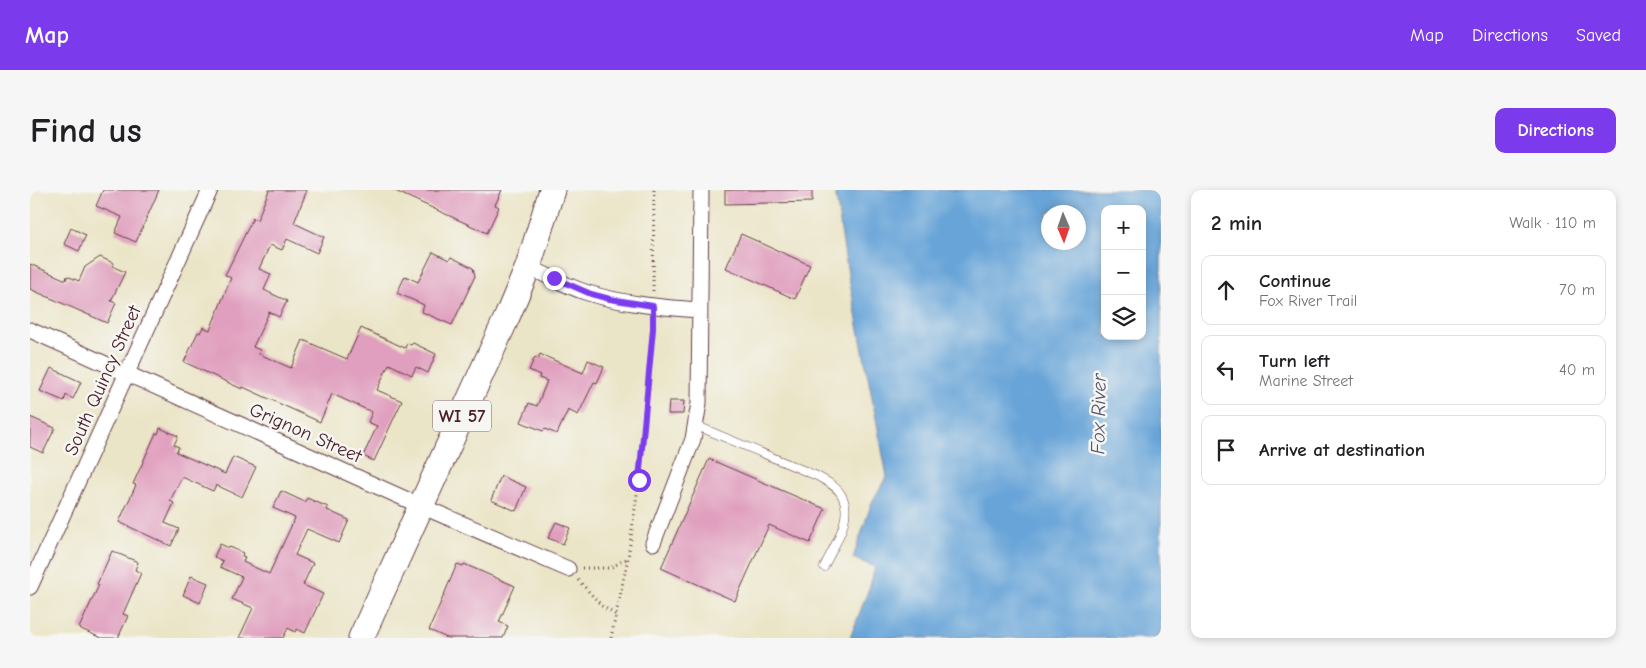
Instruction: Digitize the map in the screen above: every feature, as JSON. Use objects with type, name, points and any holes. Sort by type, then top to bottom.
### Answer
[{"type":"main road","name":"WI 57","points":[[361,638],[528,267],[552,190]]},
{"type":"street","name":"South Quincy Street","points":[[30,587],[210,190]]},
{"type":"street","points":[[653,543],[693,439],[699,404],[701,190]]},
{"type":"street","points":[[528,267],[583,291],[610,299],[653,306],[699,310]]},
{"type":"street","name":"Grignon Street","points":[[30,330],[421,506],[568,568]]},
{"type":"lane","points":[[695,426],[817,476],[832,485],[842,495],[846,510],[845,521],[824,567]]},
{"type":"path","points":[[611,638],[628,558],[639,480],[653,329],[654,190]]},
{"type":"path","points":[[568,568],[610,568],[628,558]]},
{"type":"path","points":[[568,568],[602,606],[616,616]]},
{"type":"water","name":"Fox River","points":[[835,190],[1161,190],[1161,638],[850,638],[870,586],[875,567],[853,558],[872,502],[887,476],[845,257]]},
{"type":"building","points":[[103,190],[159,190],[136,242],[115,233],[122,217],[96,206]]},
{"type":"building","points":[[269,190],[307,190],[294,223],[324,237],[317,253],[287,239],[282,250],[270,245],[259,269],[271,274],[264,290],[287,301],[279,317],[269,312],[253,347],[260,350],[259,354],[291,368],[303,340],[347,359],[361,328],[405,348],[407,343],[411,345],[413,343],[436,354],[428,373],[416,367],[412,375],[389,364],[377,390],[402,401],[374,461],[363,456],[377,426],[368,422],[372,412],[332,394],[320,422],[184,362],[198,332],[200,333],[203,327],[210,330],[231,278],[225,275],[253,218],[257,220]]},
{"type":"building","points":[[393,190],[502,190],[495,205],[499,207],[487,233]]},
{"type":"building","points":[[725,190],[812,190],[812,202],[725,204]]},
{"type":"building","points":[[71,228],[86,235],[79,251],[64,244]]},
{"type":"building","points":[[741,234],[810,265],[795,299],[726,268]]},
{"type":"building","points":[[433,252],[449,260],[451,257],[473,268],[475,276],[452,325],[422,312],[424,305],[397,293],[405,276],[418,282]]},
{"type":"building","points":[[100,257],[113,263],[114,267],[125,272],[111,301],[116,303],[107,323],[30,289],[30,264],[66,280],[67,276],[79,281],[85,267]]},
{"type":"building","points":[[540,354],[583,373],[588,360],[604,367],[597,383],[594,382],[578,415],[568,410],[557,434],[545,429],[543,431],[521,422],[529,403],[537,406],[547,381],[539,378],[540,375],[529,370],[535,357],[538,359]]},
{"type":"building","points":[[51,368],[81,382],[73,399],[66,395],[64,401],[40,391]]},
{"type":"building","points":[[669,401],[684,401],[683,414],[668,414]]},
{"type":"building","points":[[30,417],[55,428],[43,453],[30,447]]},
{"type":"building","points":[[160,428],[178,436],[174,445],[179,447],[176,452],[225,474],[233,457],[256,467],[242,497],[216,485],[213,491],[182,477],[170,501],[174,503],[165,523],[179,529],[171,546],[119,522],[136,485],[133,484]]},
{"type":"building","points":[[709,459],[825,509],[810,543],[769,525],[735,601],[661,568]]},
{"type":"building","points":[[501,476],[526,487],[516,511],[491,500]]},
{"type":"building","points":[[281,491],[305,502],[307,498],[328,507],[327,510],[349,520],[339,543],[307,529],[295,555],[313,563],[303,585],[323,594],[305,633],[297,629],[295,632],[288,628],[283,638],[239,638],[253,608],[232,599],[242,577],[220,567],[223,561],[214,557],[220,544],[230,547],[243,553],[242,556],[245,557],[243,562],[269,574],[295,518],[273,508]]},
{"type":"building","points":[[556,522],[570,528],[563,544],[548,538]]},
{"type":"building","points":[[112,551],[138,562],[135,570],[141,573],[123,614],[128,616],[118,638],[101,638],[79,628]]},
{"type":"building","points":[[457,564],[463,566],[464,564],[515,586],[499,622],[508,626],[503,638],[447,638],[429,630]]},
{"type":"building","points":[[191,576],[208,583],[200,603],[183,595]]},
{"type":"route","points":[[554,278],[591,294],[653,306],[653,329],[639,480]]}]
